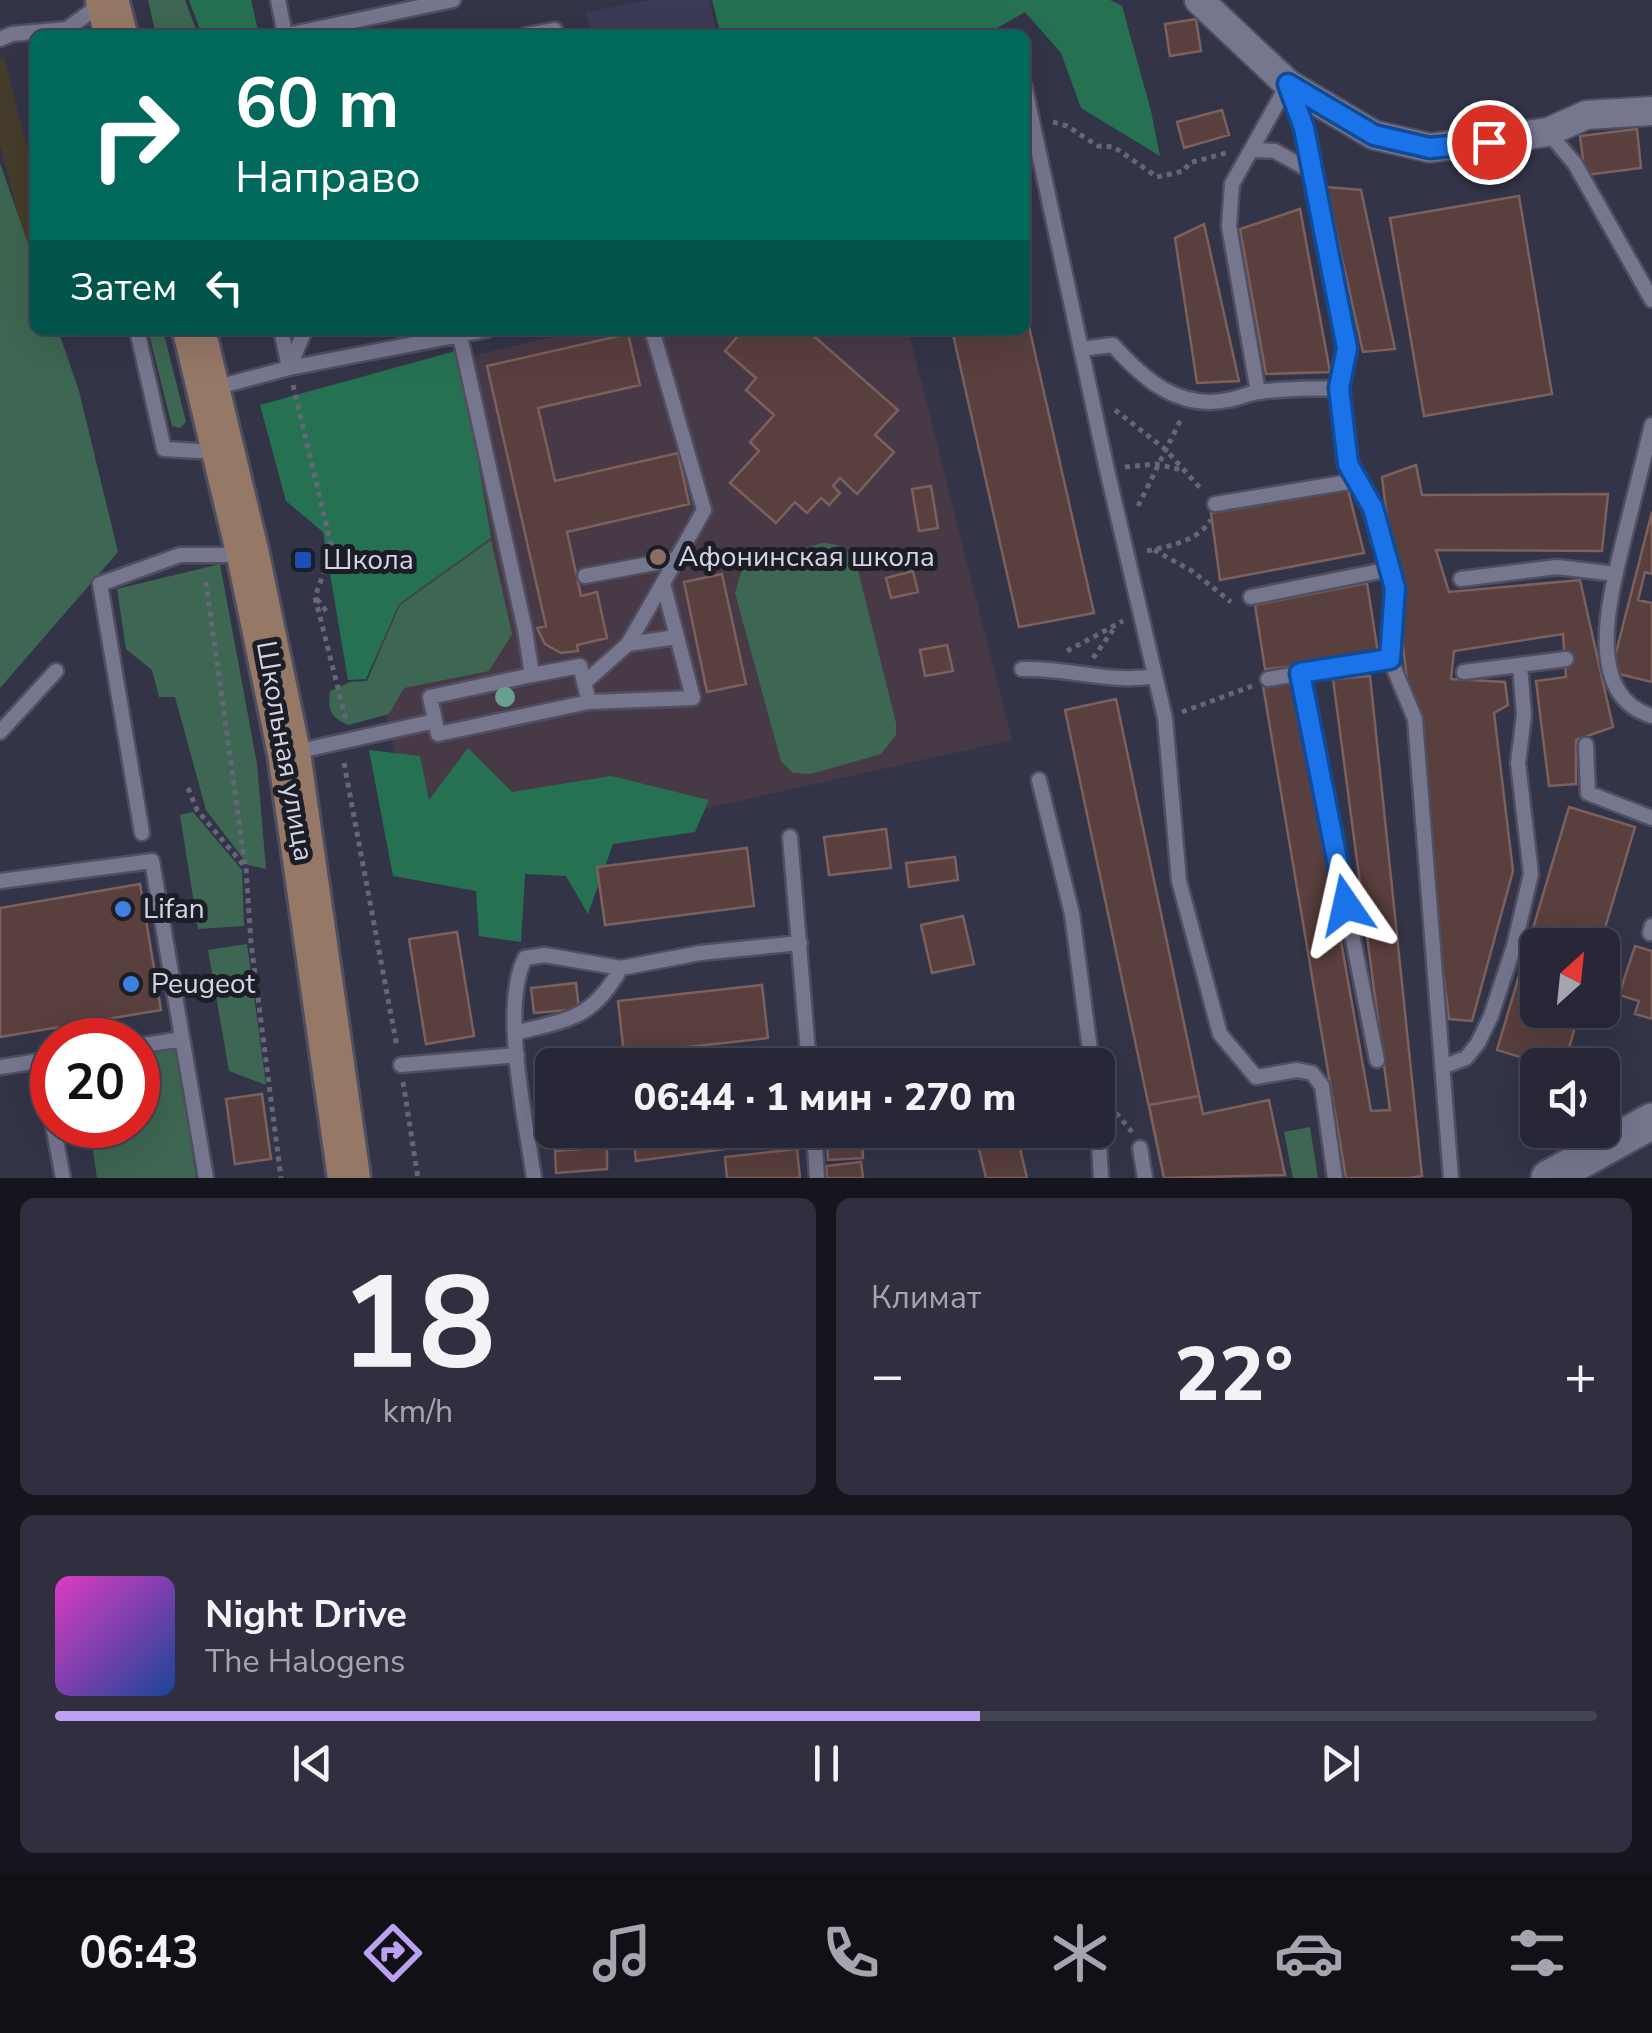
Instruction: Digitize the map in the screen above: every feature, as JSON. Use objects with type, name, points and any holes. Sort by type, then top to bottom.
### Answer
[{"type":"main road","points":[[106,0],[115,30]]},
{"type":"main road","name":"Школьная улица","points":[[195,335],[248,555],[289,753],[349,1178]]},
{"type":"street","points":[[1199,0],[1288,84],[1374,135],[1430,148],[1548,132],[1586,115],[1652,112]]},
{"type":"street","points":[[1549,1178],[1652,1122]]},
{"type":"lane","points":[[70,30],[106,0]]},
{"type":"lane","points":[[278,0],[285,30]]},
{"type":"lane","points":[[310,30],[453,0]]},
{"type":"lane","points":[[0,39],[30,33]]},
{"type":"lane","points":[[1258,392],[1230,226],[1232,184],[1288,84]]},
{"type":"lane","points":[[1288,84],[1314,172],[1347,348],[1339,388],[1348,464],[1373,508],[1390,569],[1395,588],[1390,659],[1415,718],[1451,1178]]},
{"type":"lane","points":[[1030,112],[1156,676],[1164,718],[1179,881],[1220,1034],[1256,1078],[1297,1070],[1312,1072],[1322,1086],[1335,1178]]},
{"type":"lane","points":[[1548,132],[1575,164],[1652,300]]},
{"type":"lane","points":[[1254,150],[1275,151],[1314,172]]},
{"type":"lane","points":[[137,335],[164,449],[224,453]]},
{"type":"lane","points":[[282,335],[289,368]]},
{"type":"lane","points":[[289,368],[303,335]]},
{"type":"lane","points":[[209,390],[289,368],[464,335]]},
{"type":"lane","points":[[584,683],[628,644],[704,510],[653,335]]},
{"type":"lane","points":[[460,336],[526,630],[532,675]]},
{"type":"lane","points":[[1081,350],[1113,345],[1138,373],[1190,401],[1230,400],[1258,392],[1339,388]]},
{"type":"lane","points":[[1652,425],[1608,604],[1606,631],[1610,669],[1620,694],[1642,714],[1652,716]]},
{"type":"lane","points":[[1215,504],[1355,481]]},
{"type":"lane","points":[[142,833],[100,584],[180,555],[248,555]]},
{"type":"lane","points":[[585,576],[676,559]]},
{"type":"lane","points":[[1461,579],[1556,567],[1616,574]]},
{"type":"lane","points":[[1250,597],[1390,569]]},
{"type":"lane","points":[[588,702],[580,666],[430,696],[438,734],[588,702],[693,698],[664,583]]},
{"type":"lane","points":[[628,644],[677,637]]},
{"type":"lane","points":[[1268,679],[1390,659]]},
{"type":"lane","points":[[1464,672],[1566,659]]},
{"type":"lane","points":[[1442,1067],[1466,1058],[1478,1044],[1491,1016],[1514,946],[1531,874],[1518,763],[1524,715],[1520,665]]},
{"type":"lane","points":[[1022,669],[1051,668],[1126,681],[1156,676]]},
{"type":"lane","points":[[0,732],[56,671]]},
{"type":"lane","points":[[1300,673],[1377,1060]]},
{"type":"lane","points":[[289,753],[435,721]]},
{"type":"lane","points":[[1586,745],[1588,793],[1652,818]]},
{"type":"lane","points":[[1039,780],[1072,914],[1090,1048]]},
{"type":"lane","points":[[790,837],[808,1048]]},
{"type":"lane","points":[[0,881],[152,861],[206,1178]]},
{"type":"lane","points":[[534,1178],[513,1008],[519,969],[525,958],[545,955],[621,968],[700,953],[800,943]]},
{"type":"lane","points":[[516,1034],[592,1008],[606,994],[621,968]]},
{"type":"lane","points":[[160,1042],[182,1039]]},
{"type":"lane","points":[[401,1065],[517,1055]]},
{"type":"lane","points":[[0,1067],[30,1063]]},
{"type":"lane","points":[[58,1148],[63,1178]]},
{"type":"lane","points":[[815,1148],[817,1178]]},
{"type":"lane","points":[[1099,1148],[1101,1178]]},
{"type":"lane","points":[[1140,1148],[1145,1178]]},
{"type":"path","points":[[1031,117],[1067,126],[1098,146],[1114,148],[1157,177],[1184,170],[1189,163],[1254,150]]},
{"type":"path","points":[[289,368],[332,549],[315,597],[345,716],[340,743],[401,1065],[418,1178]]},
{"type":"path","points":[[1123,540],[1156,464],[1190,401]]},
{"type":"path","points":[[1093,404],[1120,412],[1164,450],[1215,504],[1211,521],[1202,533],[1188,541],[1127,556]]},
{"type":"path","points":[[1107,470],[1156,464],[1182,470]]},
{"type":"path","points":[[1154,550],[1192,571],[1239,609],[1250,597]]},
{"type":"path","points":[[206,582],[246,868],[251,943],[282,1178]]},
{"type":"path","points":[[315,597],[327,612]]},
{"type":"path","points":[[1080,675],[1115,628],[1139,608]]},
{"type":"path","points":[[1051,668],[1064,652],[1115,628]]},
{"type":"path","points":[[1164,718],[1268,679]]},
{"type":"path","points":[[188,788],[197,810],[246,868]]},
{"type":"path","points":[[1115,1112],[1128,1125],[1140,1148]]},
{"type":"shaded area","points":[[650,0],[709,0],[716,30],[590,30],[586,12]]},
{"type":"shaded area","points":[[4,57],[30,159],[30,261],[0,145],[0,59]]},
{"type":"shaded area","name":"Афонинская школа","points":[[560,335],[909,335],[1012,740],[421,872],[315,393]]},
{"type":"green space","points":[[148,0],[185,0],[196,30],[155,30]]},
{"type":"green space","points":[[189,0],[251,0],[258,30],[200,30]]},
{"type":"green space","points":[[712,0],[1110,0],[1122,6],[1160,156],[1081,108],[1061,53],[1025,12],[994,30],[720,30]]},
{"type":"green space","points":[[0,163],[30,250],[30,335],[60,335],[79,391],[118,552],[0,688]]},
{"type":"green space","points":[[149,335],[164,335],[186,422],[180,428],[172,426]]},
{"type":"green space","points":[[459,350],[491,538],[399,604],[366,679],[348,680],[323,532],[286,501],[260,405]]},
{"type":"green space","points":[[491,540],[512,634],[489,671],[404,688],[389,714],[348,725],[337,719],[330,708],[330,691],[350,682],[367,681],[400,605]]},
{"type":"green space","points":[[822,543],[842,548],[856,562],[896,735],[881,754],[811,774],[793,773],[781,761],[735,593],[741,572],[749,564]]},
{"type":"green space","points":[[220,564],[257,764],[266,869],[248,865],[206,810],[175,697],[159,697],[152,670],[126,649],[117,589]]},
{"type":"green space","points":[[468,748],[512,792],[611,776],[709,800],[695,832],[613,844],[588,914],[566,876],[525,874],[521,942],[479,936],[476,891],[393,876],[369,750],[420,756],[429,800]]},
{"type":"green space","points":[[193,812],[242,870],[244,926],[198,929],[180,815]]},
{"type":"green space","points":[[247,944],[266,1085],[229,1071],[208,950]]},
{"type":"green space","points":[[177,1048],[196,1178],[97,1178],[92,1148],[160,1148],[160,1051]]},
{"type":"green space","points":[[1310,1127],[1318,1178],[1293,1178],[1284,1132]]},
{"type":"building","points":[[1196,19],[1201,51],[1170,56],[1165,24]]},
{"type":"building","points":[[1222,110],[1229,135],[1184,148],[1177,122]]},
{"type":"building","points":[[1637,129],[1641,168],[1585,175],[1580,136]]},
{"type":"building","points":[[1326,187],[1361,190],[1395,349],[1363,352]]},
{"type":"building","points":[[1519,196],[1552,394],[1424,416],[1390,218]]},
{"type":"building","points":[[1300,209],[1330,372],[1266,374],[1240,229]]},
{"type":"building","points":[[1204,224],[1239,381],[1197,383],[1175,238]]},
{"type":"building","points":[[1030,331],[1094,613],[1019,627],[953,335],[1030,335]]},
{"type":"building","points":[[628,335],[640,385],[538,408],[555,481],[678,453],[689,504],[567,532],[581,596],[597,592],[607,638],[577,645],[578,651],[561,653],[545,644],[537,628],[546,626],[487,366]]},
{"type":"building","points":[[739,335],[813,335],[898,410],[875,435],[894,452],[857,494],[840,478],[833,486],[840,493],[829,505],[821,498],[807,513],[795,502],[776,523],[730,483],[759,451],[750,442],[774,415],[746,390],[756,378],[725,351]]},
{"type":"building","points":[[1416,465],[1422,495],[1608,494],[1602,551],[1436,550],[1449,592],[1580,580],[1613,727],[1576,740],[1576,784],[1549,786],[1536,681],[1566,677],[1563,634],[1454,651],[1451,679],[1505,682],[1508,705],[1494,713],[1513,871],[1472,1021],[1449,1019],[1382,477]]},
{"type":"building","points":[[931,486],[938,528],[919,531],[912,489]]},
{"type":"building","points":[[1348,490],[1364,553],[1220,580],[1211,513]]},
{"type":"building","points":[[1652,512],[1652,574],[1645,572],[1638,600],[1652,603],[1652,682],[1611,672]]},
{"type":"building","points":[[913,571],[918,592],[891,598],[886,578]]},
{"type":"building","points":[[722,574],[746,684],[707,692],[684,582]]},
{"type":"building","points":[[1367,583],[1379,659],[1265,669],[1255,605]]},
{"type":"building","points":[[947,645],[953,671],[925,676],[920,650]]},
{"type":"building","points":[[1370,676],[1422,1176],[1408,1178],[1346,1178],[1263,686],[1295,681],[1371,1111],[1390,1110],[1333,679]]},
{"type":"building","points":[[1116,699],[1203,1114],[1269,1100],[1285,1175],[1164,1178],[1065,710]]},
{"type":"building","points":[[1569,807],[1635,827],[1605,928],[1533,928]]},
{"type":"building","points":[[886,829],[891,868],[829,875],[824,837]]},
{"type":"building","points":[[747,848],[754,906],[605,925],[597,867]]},
{"type":"building","points":[[955,857],[958,880],[909,887],[906,863]]},
{"type":"building","points":[[140,884],[161,1010],[113,1018],[30,1018],[30,1032],[0,1037],[0,908]]},
{"type":"building","points":[[963,916],[974,964],[932,973],[921,925]]},
{"type":"building","points":[[457,932],[474,1036],[426,1044],[409,939]]},
{"type":"building","points":[[1635,946],[1652,951],[1652,1019],[1635,1014],[1639,1001],[1620,995]]},
{"type":"building","points":[[1520,972],[1520,1028],[1575,1028],[1569,1048],[1520,1048],[1520,1057],[1497,1050]]},
{"type":"building","points":[[576,983],[579,1009],[534,1013],[531,988]]},
{"type":"building","points":[[762,985],[768,1038],[678,1048],[623,1048],[618,1001]]},
{"type":"building","points":[[262,1094],[271,1159],[235,1164],[226,1099]]},
{"type":"building","points":[[1199,1096],[1203,1114],[1269,1100],[1285,1175],[1164,1178],[1149,1105]]},
{"type":"building","points":[[607,1148],[607,1169],[556,1173],[555,1151]]},
{"type":"building","points":[[635,1148],[726,1148],[726,1149],[636,1161]]},
{"type":"building","points":[[827,1148],[862,1148],[863,1158],[828,1160]]},
{"type":"building","points":[[1020,1148],[1027,1178],[986,1178],[979,1149]]},
{"type":"building","points":[[797,1149],[800,1178],[727,1178],[725,1157]]},
{"type":"building","points":[[861,1162],[863,1178],[827,1178],[826,1166]]},
{"type":"place","name":"Афонинская школа","points":[[658,557]]},
{"type":"place","name":"Школа","points":[[303,560]]},
{"type":"place","name":"Lifan","points":[[123,909]]},
{"type":"place","name":"Peugeot","points":[[131,984]]},
{"type":"route","points":[[1346,905],[1300,673],[1390,659],[1395,588],[1373,508],[1348,464],[1339,388],[1347,348],[1304,128],[1288,84],[1374,135],[1430,148],[1489,142]]}]
